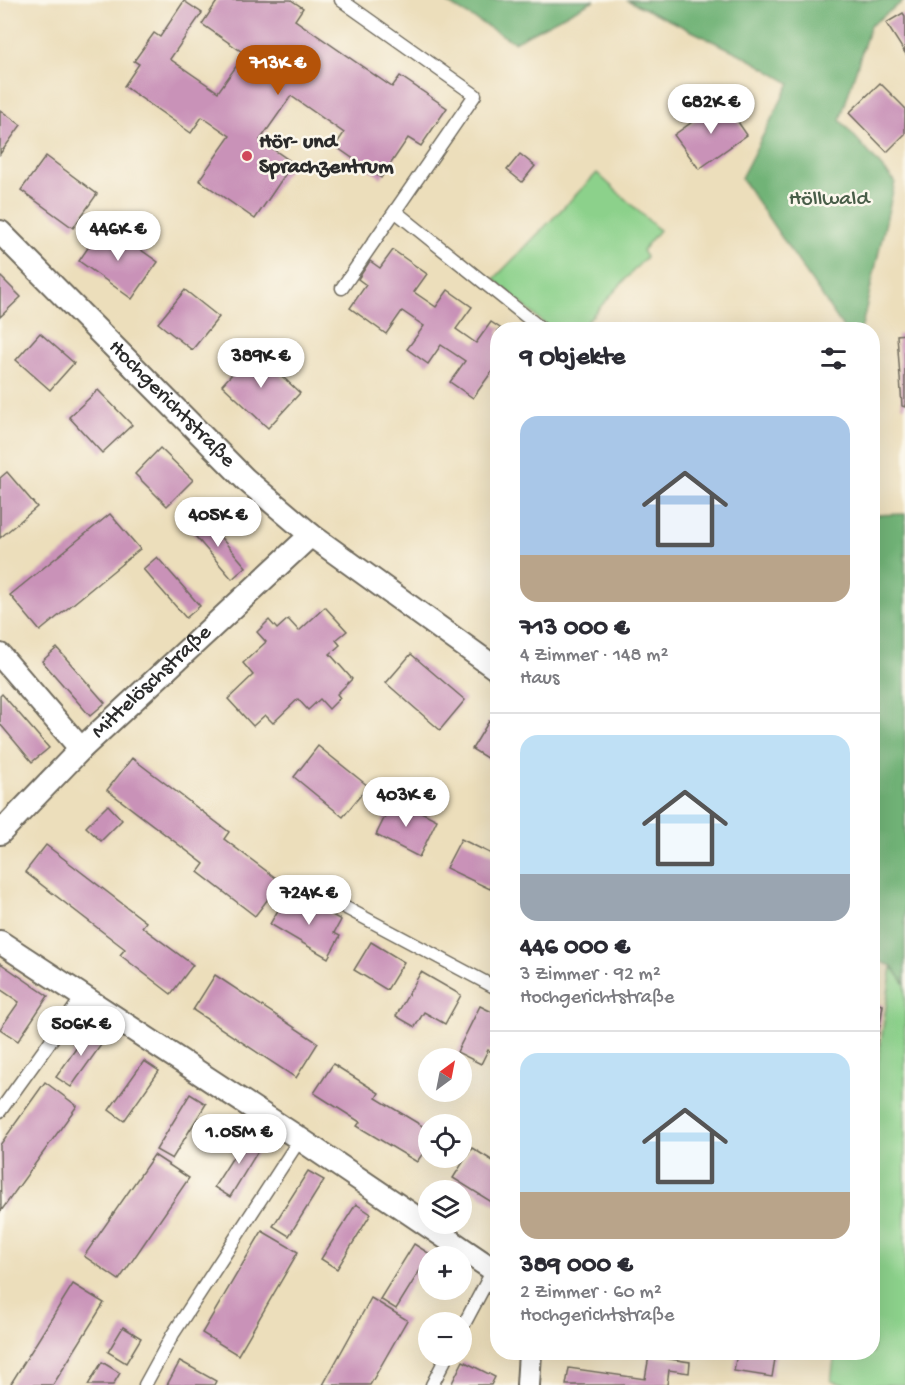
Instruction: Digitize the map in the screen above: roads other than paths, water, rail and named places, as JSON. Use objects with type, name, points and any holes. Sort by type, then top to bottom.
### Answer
[{"type":"street","name":"Hochgerichtstraße","points":[[0,232],[245,479],[311,535],[490,664]]},
{"type":"street","name":"Mittelöschstraße","points":[[0,833],[81,748],[311,535]]},
{"type":"street","points":[[0,655],[81,748]]},
{"type":"street","points":[[0,942],[300,1139],[490,1269]]},
{"type":"street","points":[[528,1385],[530,1360]]},
{"type":"lane","points":[[341,0],[476,95],[342,288]]},
{"type":"lane","points":[[396,212],[533,322]]},
{"type":"lane","points":[[333,901],[490,985]]},
{"type":"lane","points":[[0,1111],[83,996]]},
{"type":"lane","points":[[145,1385],[173,1334],[300,1139]]},
{"type":"lane","points":[[471,1312],[490,1280]]},
{"type":"lane","points":[[432,1385],[442,1366]]},
{"type":"place","name":"Hör- und Sprachzentrum","points":[[247,156]]},
{"type":"park label","name":"Höllwald","points":[[829,200]]}]
